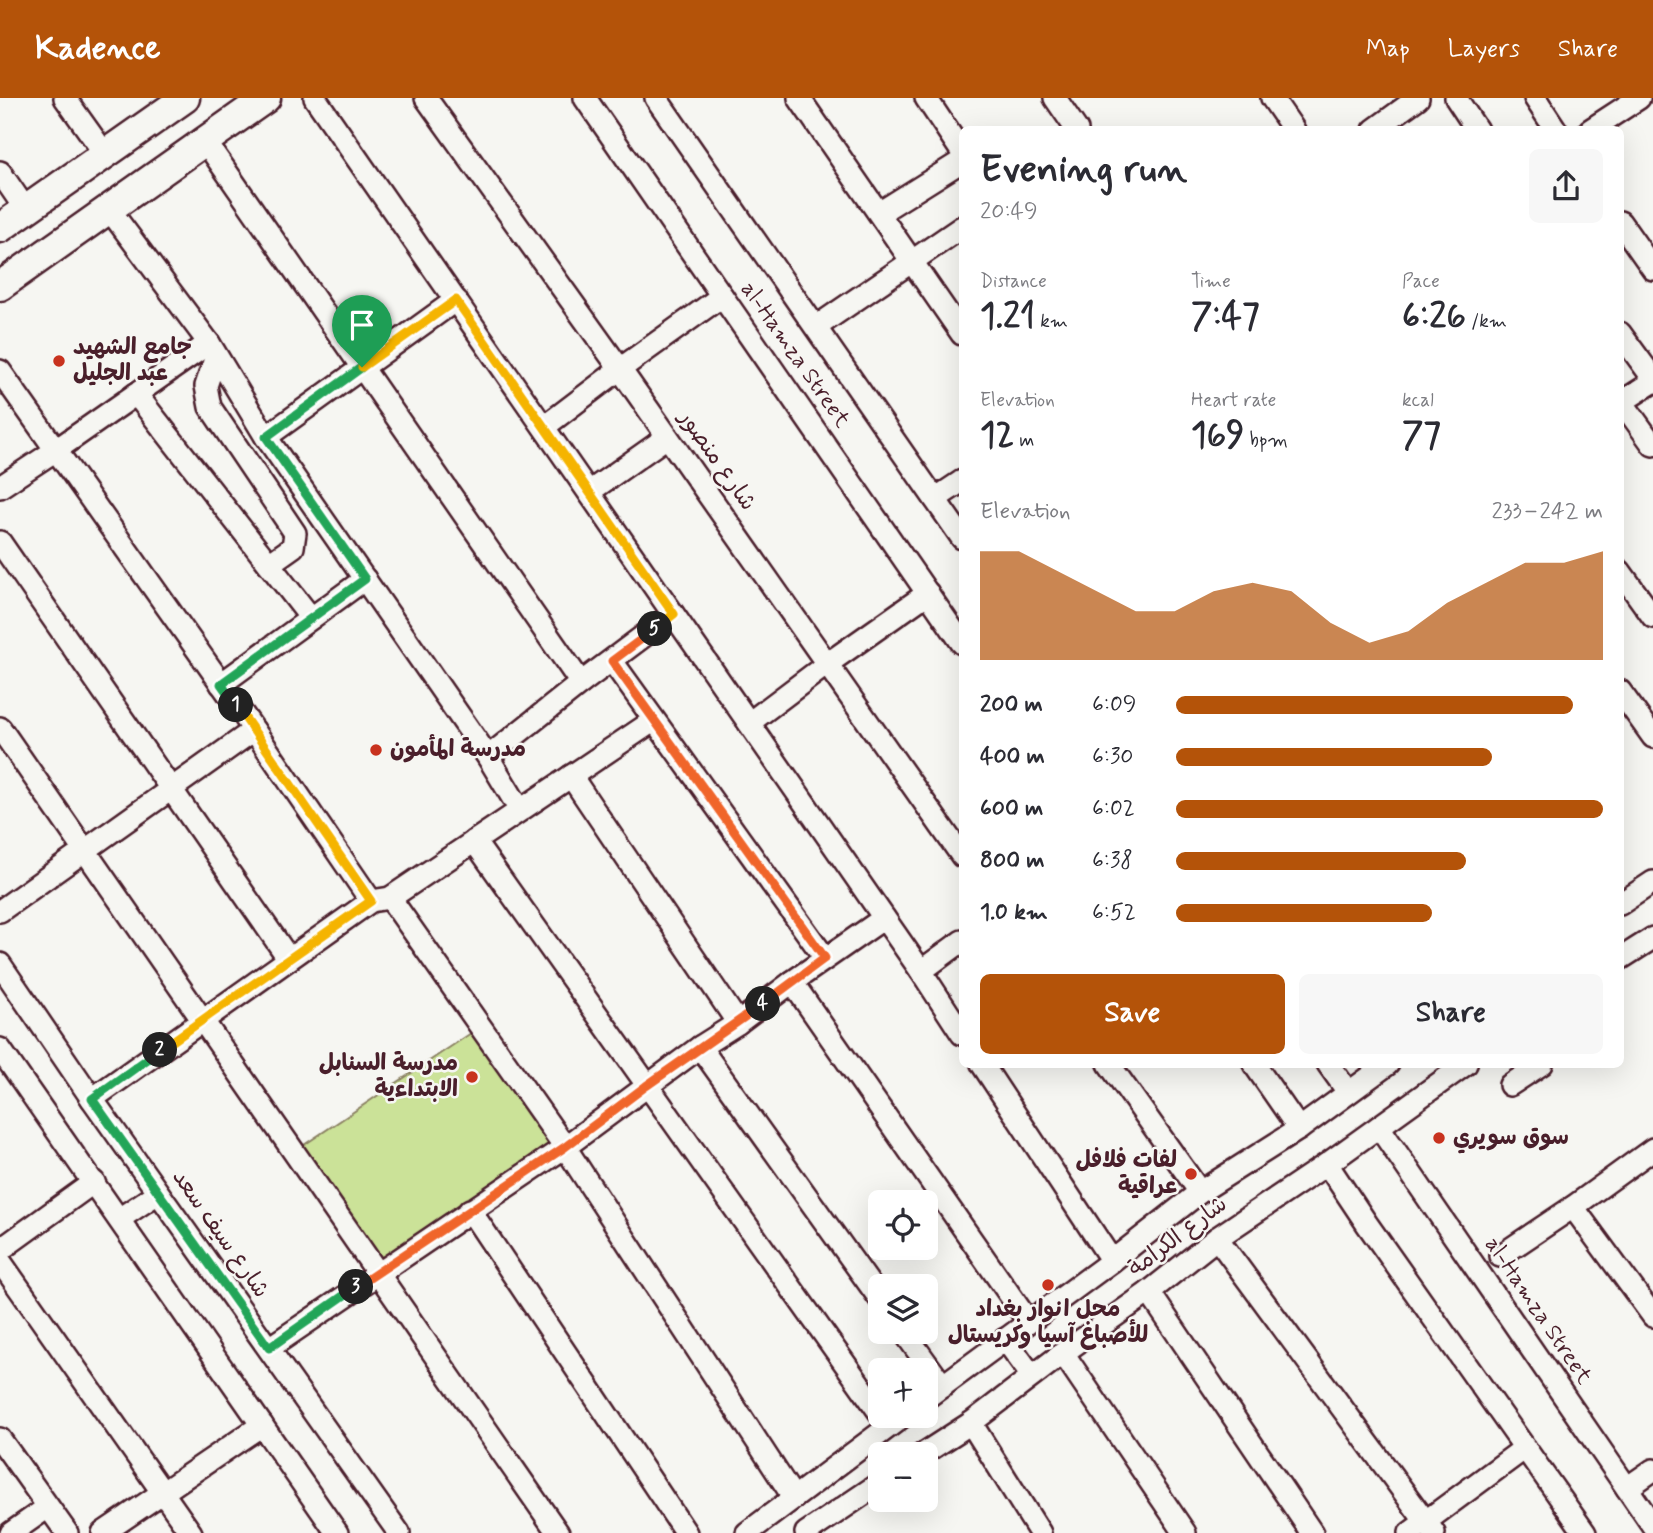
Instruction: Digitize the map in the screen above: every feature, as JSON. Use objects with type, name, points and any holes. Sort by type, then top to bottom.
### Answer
[{"type":"main road","points":[[0,228],[185,98]]},
{"type":"main road","points":[[0,286],[266,98]]},
{"type":"street","points":[[65,98],[105,154]]},
{"type":"street","points":[[315,98],[959,1029]]},
{"type":"street","name":"شارع منصور","points":[[426,98],[959,852]]},
{"type":"street","name":"al-Hamza Street","points":[[585,98],[928,593],[959,632]]},
{"type":"street","name":"al-Hamza Street","points":[[656,98],[959,534]]},
{"type":"street","points":[[799,98],[959,330]]},
{"type":"street","points":[[926,98],[959,148]]},
{"type":"street","points":[[1055,98],[1074,126]]},
{"type":"street","points":[[1272,98],[1291,126]]},
{"type":"street","points":[[1380,126],[1418,98]]},
{"type":"street","points":[[1456,98],[1475,126]]},
{"type":"street","points":[[1535,98],[1553,126]]},
{"type":"street","points":[[1596,126],[1639,98]]},
{"type":"street","points":[[205,141],[582,682]]},
{"type":"street","points":[[879,213],[959,163]]},
{"type":"street","points":[[0,172],[26,210]]},
{"type":"street","points":[[109,209],[212,349],[266,437],[488,757],[520,810]]},
{"type":"street","points":[[1624,228],[1653,269]]},
{"type":"street","points":[[816,327],[959,230]]},
{"type":"street","points":[[544,427],[722,296]]},
{"type":"street","points":[[266,437],[456,300]]},
{"type":"street","points":[[1624,338],[1653,380],[1624,400]]},
{"type":"street","points":[[0,487],[136,394],[212,349]]},
{"type":"street","points":[[212,349],[206,386],[210,407],[295,533],[293,547],[269,564]]},
{"type":"street","points":[[0,371],[254,730],[565,1147],[793,1498]]},
{"type":"street","points":[[136,394],[311,618]]},
{"type":"street","points":[[1624,406],[1653,445]]},
{"type":"street","points":[[589,492],[667,437]]},
{"type":"street","points":[[935,499],[959,483]]},
{"type":"street","points":[[0,542],[289,958]]},
{"type":"street","points":[[1624,577],[1653,617]]},
{"type":"street","points":[[221,684],[365,579]]},
{"type":"street","points":[[749,723],[928,593]]},
{"type":"street","points":[[488,757],[582,682],[674,614]]},
{"type":"street","points":[[612,661],[825,958]]},
{"type":"street","points":[[1624,697],[1653,737]]},
{"type":"street","points":[[92,1099],[289,958],[474,841],[653,720]]},
{"type":"street","points":[[0,728],[558,1533]]},
{"type":"street","points":[[0,911],[254,730]]},
{"type":"street","points":[[570,776],[738,1023]]},
{"type":"street","points":[[474,841],[646,1086],[868,1389]]},
{"type":"street","points":[[1624,896],[1653,882]]},
{"type":"street","points":[[269,1348],[565,1147],[646,1086],[884,918]]},
{"type":"street","points":[[1624,956],[1653,938]]},
{"type":"street","points":[[921,971],[959,943]]},
{"type":"street","name":"شارع سيف سعد","points":[[0,964],[92,1099],[399,1533]]},
{"type":"street","points":[[792,982],[1028,1321]]},
{"type":"street","points":[[700,1048],[868,1282]]},
{"type":"street","points":[[0,1049],[337,1533]]},
{"type":"street","points":[[985,1068],[1112,1261]]},
{"type":"street","points":[[1112,1068],[1200,1192]]},
{"type":"street","points":[[1257,1068],[1299,1129]]},
{"type":"street","points":[[1331,1068],[1348,1092]]},
{"type":"street","name":"شارع الكرامة","points":[[938,1389],[1112,1261],[1200,1192],[1299,1129],[1382,1068]]},
{"type":"street","name":"شارع الكرامة","points":[[938,1444],[1149,1292],[1217,1238],[1328,1164],[1460,1068]]},
{"type":"street","points":[[1510,1085],[1536,1068]]},
{"type":"street","name":"al-Hamza Street","points":[[1379,1127],[1653,1526]]},
{"type":"street","points":[[1500,1256],[1573,1208],[1653,1149]]},
{"type":"street","points":[[1328,1164],[1367,1224],[1585,1533]]},
{"type":"street","points":[[0,1250],[94,1182]]},
{"type":"street","points":[[120,1219],[158,1193]]},
{"type":"street","points":[[1573,1208],[1653,1316]]},
{"type":"street","points":[[470,1210],[686,1533]]},
{"type":"street","points":[[1217,1238],[1423,1529],[1525,1448]]},
{"type":"street","points":[[0,1261],[191,1533]]},
{"type":"street","points":[[1149,1292],[1303,1529]]},
{"type":"street","points":[[1005,1339],[1032,1376]]},
{"type":"street","points":[[1063,1353],[1185,1533]]},
{"type":"street","points":[[971,1423],[1040,1533]]},
{"type":"street","points":[[103,1533],[262,1425]]},
{"type":"street","points":[[747,1533],[877,1428]]},
{"type":"street","points":[[0,1439],[67,1533]]},
{"type":"street","points":[[1627,1488],[1653,1470]]},
{"type":"street","points":[[806,1533],[868,1491]]},
{"type":"street","points":[[11,1533],[48,1507]]},
{"type":"green space","points":[[480,1027],[565,1147],[378,1272],[298,1149]]},
{"type":"place","name":"جامع الشهيد عبد الجليل","points":[[59,361]]},
{"type":"place","name":"مدرسة المأمون","points":[[376,750]]},
{"type":"place","name":"مدرسة السنابل الابتداءية","points":[[472,1077]]},
{"type":"place","name":"سوق سويري","points":[[1439,1138]]},
{"type":"place","name":"لفات فلافل عراقية","points":[[1191,1174]]},
{"type":"place","name":"محل انوار بغداد للأصباغ آسيا وكريستال","points":[[1048,1285]]},
{"type":"route","points":[[456,300],[674,614],[612,661],[825,958],[565,1147],[269,1348],[92,1099],[371,901],[221,684],[365,579],[266,437],[362,367],[456,300]]}]
